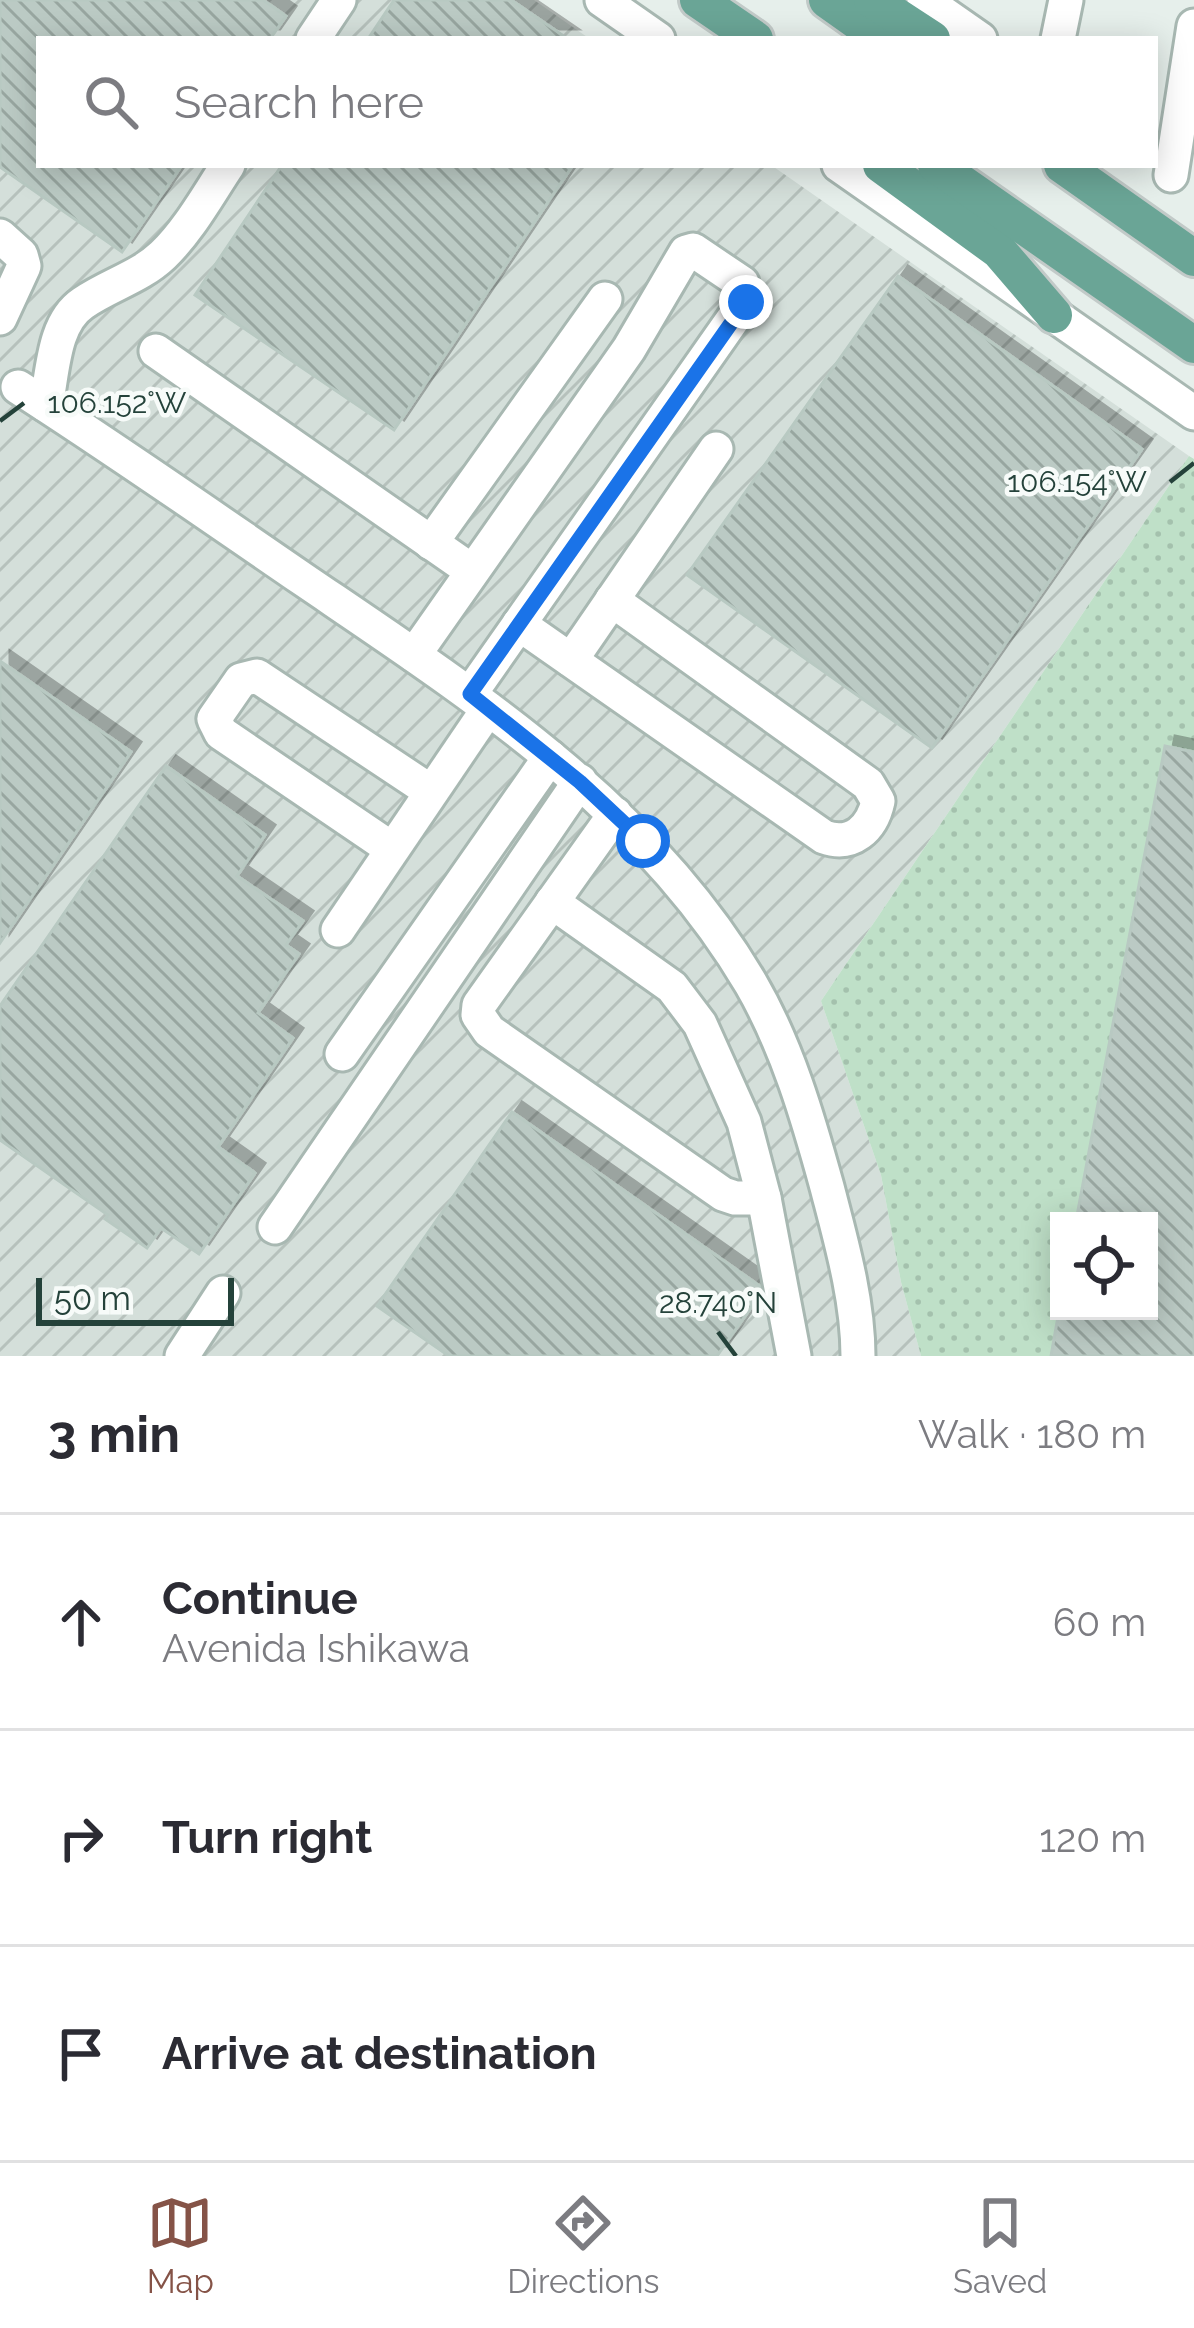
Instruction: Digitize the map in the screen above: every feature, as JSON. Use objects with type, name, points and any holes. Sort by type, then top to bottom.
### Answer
[{"type":"main road","points":[[698,0],[747,35]]},
{"type":"main road","points":[[827,0],[878,36]]},
{"type":"main road","points":[[872,0],[927,36]]},
{"type":"main road","points":[[884,168],[999,251],[1054,315]]},
{"type":"main road","points":[[940,168],[1194,345]]},
{"type":"main road","points":[[1066,168],[1194,258]]},
{"type":"street","points":[[315,36],[339,0]]},
{"type":"street","points":[[602,0],[654,36]]},
{"type":"street","points":[[924,0],[976,36]]},
{"type":"street","points":[[1059,36],[1066,0]]},
{"type":"street","points":[[1173,177],[1194,26]]},
{"type":"street","points":[[226,168],[166,252],[71,313],[59,336],[16,386],[479,702],[615,814],[708,918],[752,986],[782,1047],[831,1202],[862,1347]]},
{"type":"street","points":[[843,168],[1194,413]]},
{"type":"street","points":[[0,236],[21,255],[24,266],[0,317]]},
{"type":"street","points":[[338,930],[430,791],[519,624],[746,302],[742,283],[693,250],[686,252],[629,349],[414,655]]},
{"type":"street","points":[[430,543],[605,299]]},
{"type":"street","points":[[156,352],[472,571]]},
{"type":"street","points":[[571,660],[716,449]]},
{"type":"street","points":[[519,624],[824,837],[851,840],[875,812],[874,791],[612,599]]},
{"type":"street","points":[[392,849],[217,730],[214,719],[227,699],[241,680],[257,676],[430,791]]},
{"type":"street","points":[[342,1054],[550,757]]},
{"type":"street","points":[[275,1227],[580,782]]},
{"type":"street","points":[[615,814],[479,1005],[478,1015],[482,1024],[723,1194],[764,1198]]},
{"type":"street","points":[[552,902],[672,987],[688,1005],[744,1122],[792,1340],[767,1356]]},
{"type":"street","points":[[182,1356],[223,1293]]},
{"type":"shaded area","points":[[0,0],[534,0],[586,36],[36,36],[36,168],[775,168],[1189,456],[821,1001],[881,1175],[921,1356],[0,1356]]},
{"type":"green space","points":[[1189,456],[1194,459],[1194,1356],[921,1356],[881,1175],[821,1001]]},
{"type":"building","points":[[0,0],[263,0],[286,16],[272,36],[36,36],[36,168],[180,168],[122,252],[0,167]]},
{"type":"building","points":[[394,0],[511,0],[564,36],[370,36]]},
{"type":"building","points":[[280,168],[571,168],[394,430],[195,295]]},
{"type":"building","points":[[898,276],[1142,449],[932,748],[687,575]]},
{"type":"building","points":[[0,661],[131,752],[0,943]]},
{"type":"building","points":[[1165,746],[1194,752],[1194,1356],[1051,1356],[1057,1320],[1158,1320],[1158,1212],[1078,1212]]},
{"type":"building","points":[[166,766],[265,835],[237,876],[303,921],[286,945],[299,954],[258,1013],[293,1038],[218,1147],[255,1173],[199,1254],[161,1228],[147,1248],[0,1140],[0,1006]]},
{"type":"building","points":[[512,1112],[764,1289],[717,1356],[449,1356],[377,1306]]},
{"type":"route","points":[[643,841],[580,782],[470,694],[746,302]]}]
